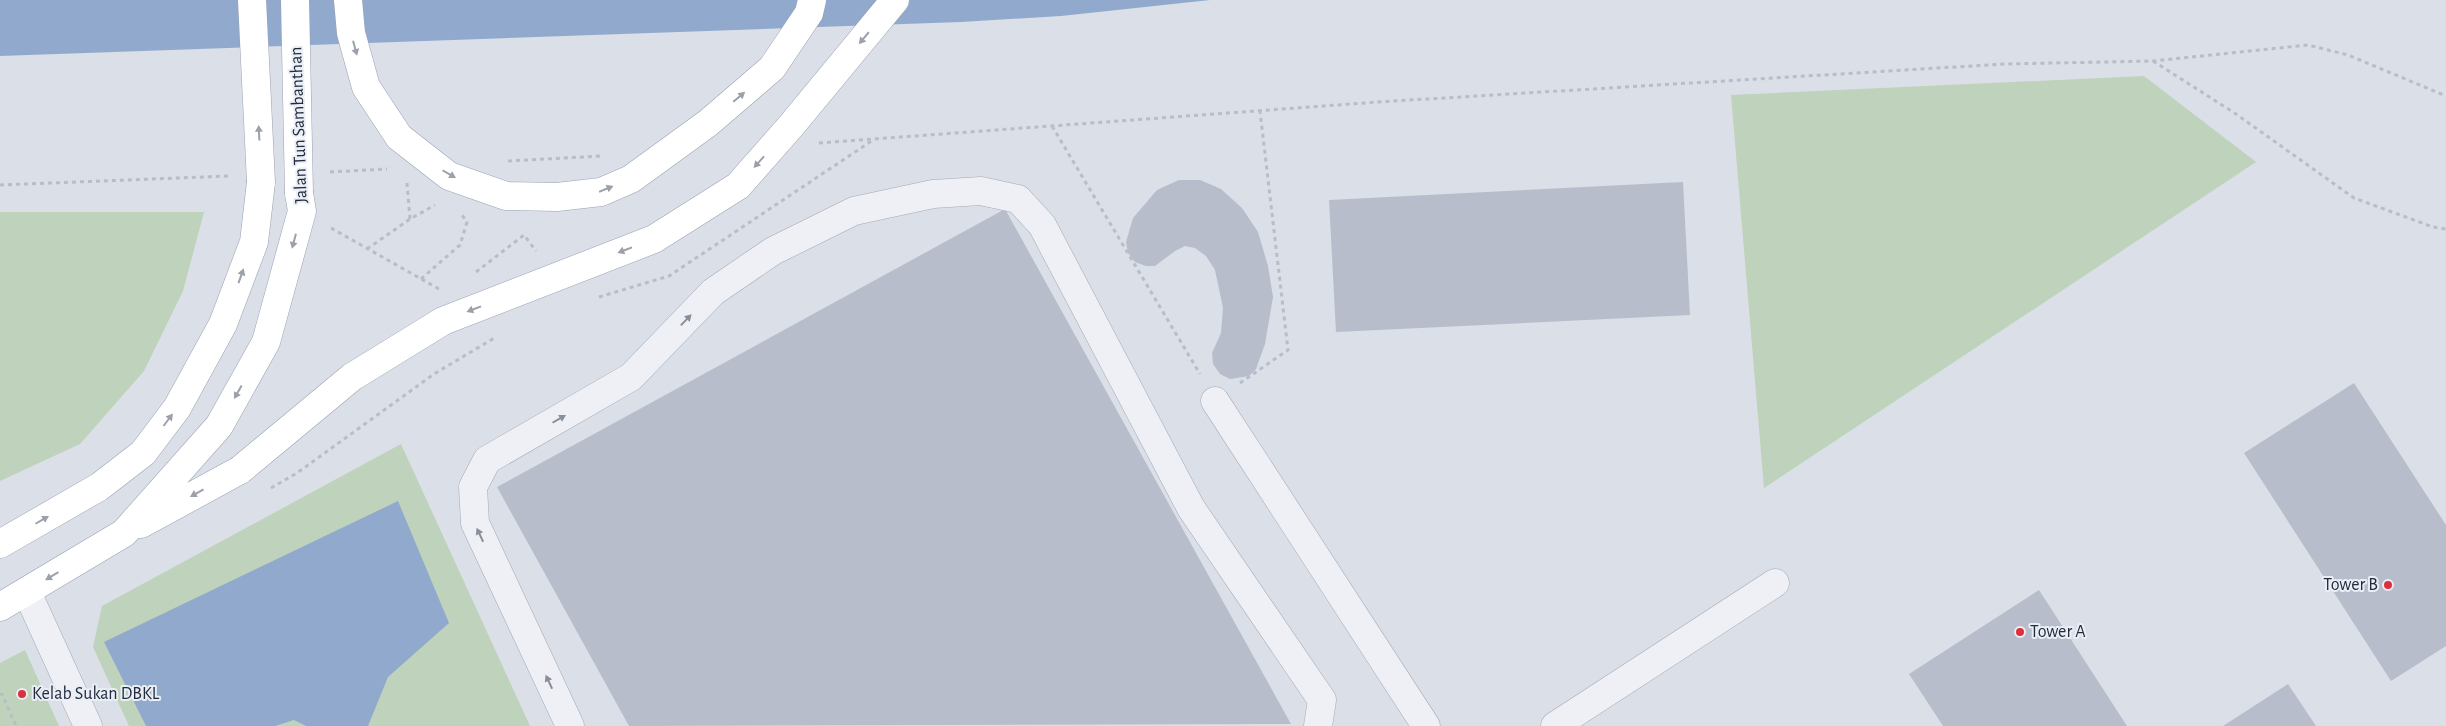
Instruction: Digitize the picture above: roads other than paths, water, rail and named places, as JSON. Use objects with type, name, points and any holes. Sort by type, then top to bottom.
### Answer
[{"type":"main road","points":[[0,544],[99,487],[143,453],[177,408],[223,324],[254,242],[249,179],[252,0]]},
{"type":"main road","name":"Jalan Tun Sambanthan","points":[[0,607],[124,533],[219,426],[266,342],[300,202],[295,0]]},
{"type":"main road","points":[[348,0],[351,33],[366,87],[399,137],[449,176],[506,196],[556,197],[600,192],[631,179],[708,123],[772,68],[809,13],[812,0]]},
{"type":"main road","points":[[124,533],[240,470],[352,377],[443,321],[654,239],[738,186],[790,127],[895,0]]},
{"type":"street","points":[[570,726],[475,523],[473,487],[487,460],[631,377],[713,292],[773,251],[854,211],[933,194],[981,191],[1018,199],[1042,224],[1191,508],[1322,700],[1318,726]]},
{"type":"street","points":[[1215,401],[1426,726]]},
{"type":"street","points":[[1555,726],[1775,583]]},
{"type":"street","points":[[27,592],[88,726]]},
{"type":"water","points":[[0,0],[1210,0],[1061,16],[961,22],[0,56]]},
{"type":"water","points":[[398,501],[449,623],[388,677],[368,726],[306,726],[294,720],[275,726],[146,726],[104,642]]},
{"type":"place","name":"Tower B","points":[[2388,585]]},
{"type":"place","name":"Tower A","points":[[2020,632]]},
{"type":"place","name":"Kelab Sukan DBKL","points":[[22,694]]}]
